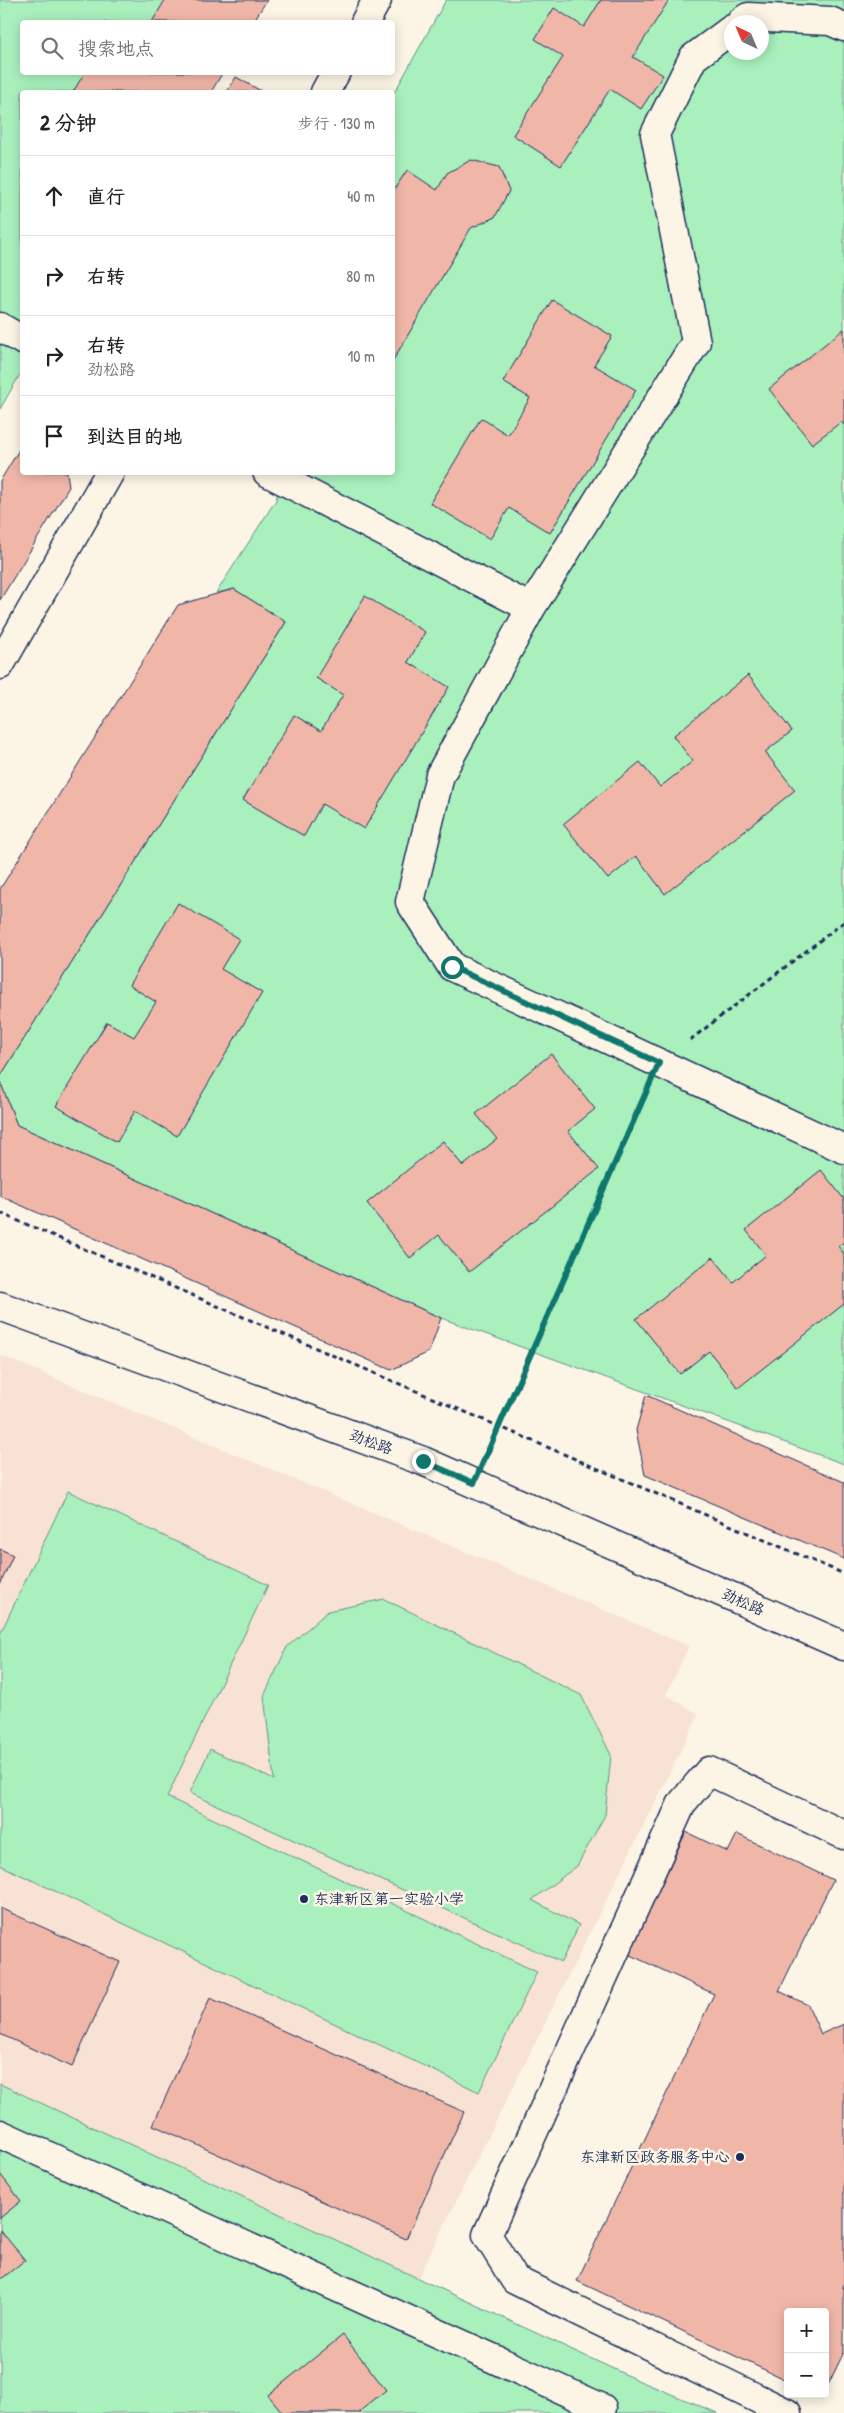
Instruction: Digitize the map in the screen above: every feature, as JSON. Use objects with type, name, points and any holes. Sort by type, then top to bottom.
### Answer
[{"type":"street","points":[[365,20],[377,0]]},
{"type":"street","points":[[769,18],[830,21],[844,27]]},
{"type":"street","points":[[724,36],[693,58],[655,134],[696,342],[531,608],[440,775],[410,902],[452,967],[844,1149]]},
{"type":"street","points":[[326,90],[334,75]]},
{"type":"street","points":[[0,327],[20,339]]},
{"type":"street","points":[[0,665],[108,475]]},
{"type":"street","points":[[273,475],[531,608]]},
{"type":"street","name":"劲松路","points":[[0,1306],[423,1461],[844,1646]]},
{"type":"street","points":[[787,2413],[515,2280],[487,2234],[682,1803],[709,1771],[844,1835]]},
{"type":"street","points":[[0,2134],[602,2408],[599,2413]]},
{"type":"path","points":[[474,1483],[659,1063],[844,922]]},
{"type":"path","points":[[0,1213],[844,1574]]},
{"type":"shaded area","name":"东津新区第一实验小学","points":[[0,1355],[689,1646],[666,1695],[699,1714],[418,2278],[0,2084]]},
{"type":"green space","points":[[0,0],[241,0],[228,20],[20,20],[20,75],[197,75],[187,90],[20,90],[20,374],[0,409]]},
{"type":"green space","points":[[446,0],[844,0],[844,1464],[441,1318],[17,1125],[0,1077],[286,622],[234,589],[216,593],[276,500],[281,475],[395,475],[395,91]]},
{"type":"green space","points":[[68,1491],[268,1585],[167,1797],[537,1972],[479,2092],[0,1865],[0,1634]]},
{"type":"green space","points":[[384,1599],[581,1695],[611,1755],[605,1815],[577,1866],[532,1900],[579,1925],[561,1962],[190,1793],[210,1749],[274,1780],[264,1696],[287,1647],[328,1611]]},
{"type":"green space","points":[[0,2084],[635,2379],[717,2413],[0,2413]]},
{"type":"building","points":[[165,0],[267,0],[254,20],[153,20]]},
{"type":"building","points":[[601,0],[669,0],[633,57],[663,75],[641,109],[610,89],[561,166],[513,135],[563,57],[535,39],[554,8],[584,27]]},
{"type":"building","points":[[83,75],[221,75],[212,90],[74,90]]},
{"type":"building","points":[[236,77],[259,90],[228,90]]},
{"type":"building","points":[[471,160],[499,167],[509,191],[495,217],[471,228],[395,357],[395,188],[407,170],[437,190],[447,173]]},
{"type":"building","points":[[552,300],[612,336],[594,365],[636,390],[550,533],[509,508],[490,539],[430,503],[481,418],[508,435],[530,398],[503,382]]},
{"type":"building","points":[[844,329],[844,425],[841,422],[812,444],[769,389]]},
{"type":"building","points":[[20,448],[20,475],[67,475],[69,487],[0,600],[0,481]]},
{"type":"building","points":[[234,589],[286,622],[0,1077],[0,889],[178,605]]},
{"type":"building","points":[[365,596],[425,632],[408,662],[449,687],[364,829],[322,804],[304,836],[243,800],[294,715],[321,731],[343,695],[316,678]]},
{"type":"building","points":[[748,675],[792,731],[765,752],[795,790],[665,894],[636,856],[608,879],[563,824],[640,762],[660,787],[693,761],[673,736]]},
{"type":"building","points":[[178,903],[239,939],[221,969],[262,993],[177,1136],[135,1111],[117,1142],[56,1106],[107,1022],[134,1037],[156,1002],[129,985]]},
{"type":"building","points":[[551,1054],[595,1109],[568,1131],[599,1169],[469,1272],[439,1235],[410,1258],[367,1203],[443,1141],[463,1166],[497,1139],[476,1114]]},
{"type":"building","points":[[0,1081],[17,1125],[441,1318],[429,1352],[391,1370],[0,1196]]},
{"type":"building","points":[[821,1170],[844,1199],[844,1242],[838,1246],[844,1254],[844,1304],[738,1388],[709,1351],[680,1374],[636,1319],[713,1257],[733,1282],[766,1255],[746,1230]]},
{"type":"building","points":[[646,1395],[844,1482],[844,1559],[645,1475],[636,1430]]},
{"type":"building","points":[[0,1549],[13,1555],[0,1585]]},
{"type":"building","name":"东津新区政务服务中心","points":[[686,1832],[728,1852],[737,1834],[833,1880],[779,1991],[808,2005],[821,2034],[844,2024],[844,2282],[842,2287],[844,2288],[844,2352],[829,2383],[829,2308],[784,2308],[784,2379],[577,2281],[714,1994],[628,1954]]},
{"type":"building","points":[[0,1908],[120,1962],[72,2067],[0,2034]]},
{"type":"building","points":[[210,1998],[464,2112],[406,2239],[153,2125]]},
{"type":"building","points":[[0,2174],[21,2201],[0,2218]]},
{"type":"building","points":[[0,2230],[25,2260],[0,2280]]},
{"type":"building","points":[[343,2335],[386,2390],[360,2411],[361,2413],[283,2413],[268,2395]]},
{"type":"place","name":"东津新区第一实验小学","points":[[304,1899]]},
{"type":"place","name":"东津新区政务服务中心","points":[[740,2157]]},
{"type":"route","points":[[423,1461],[474,1483],[659,1063],[452,967]]}]
